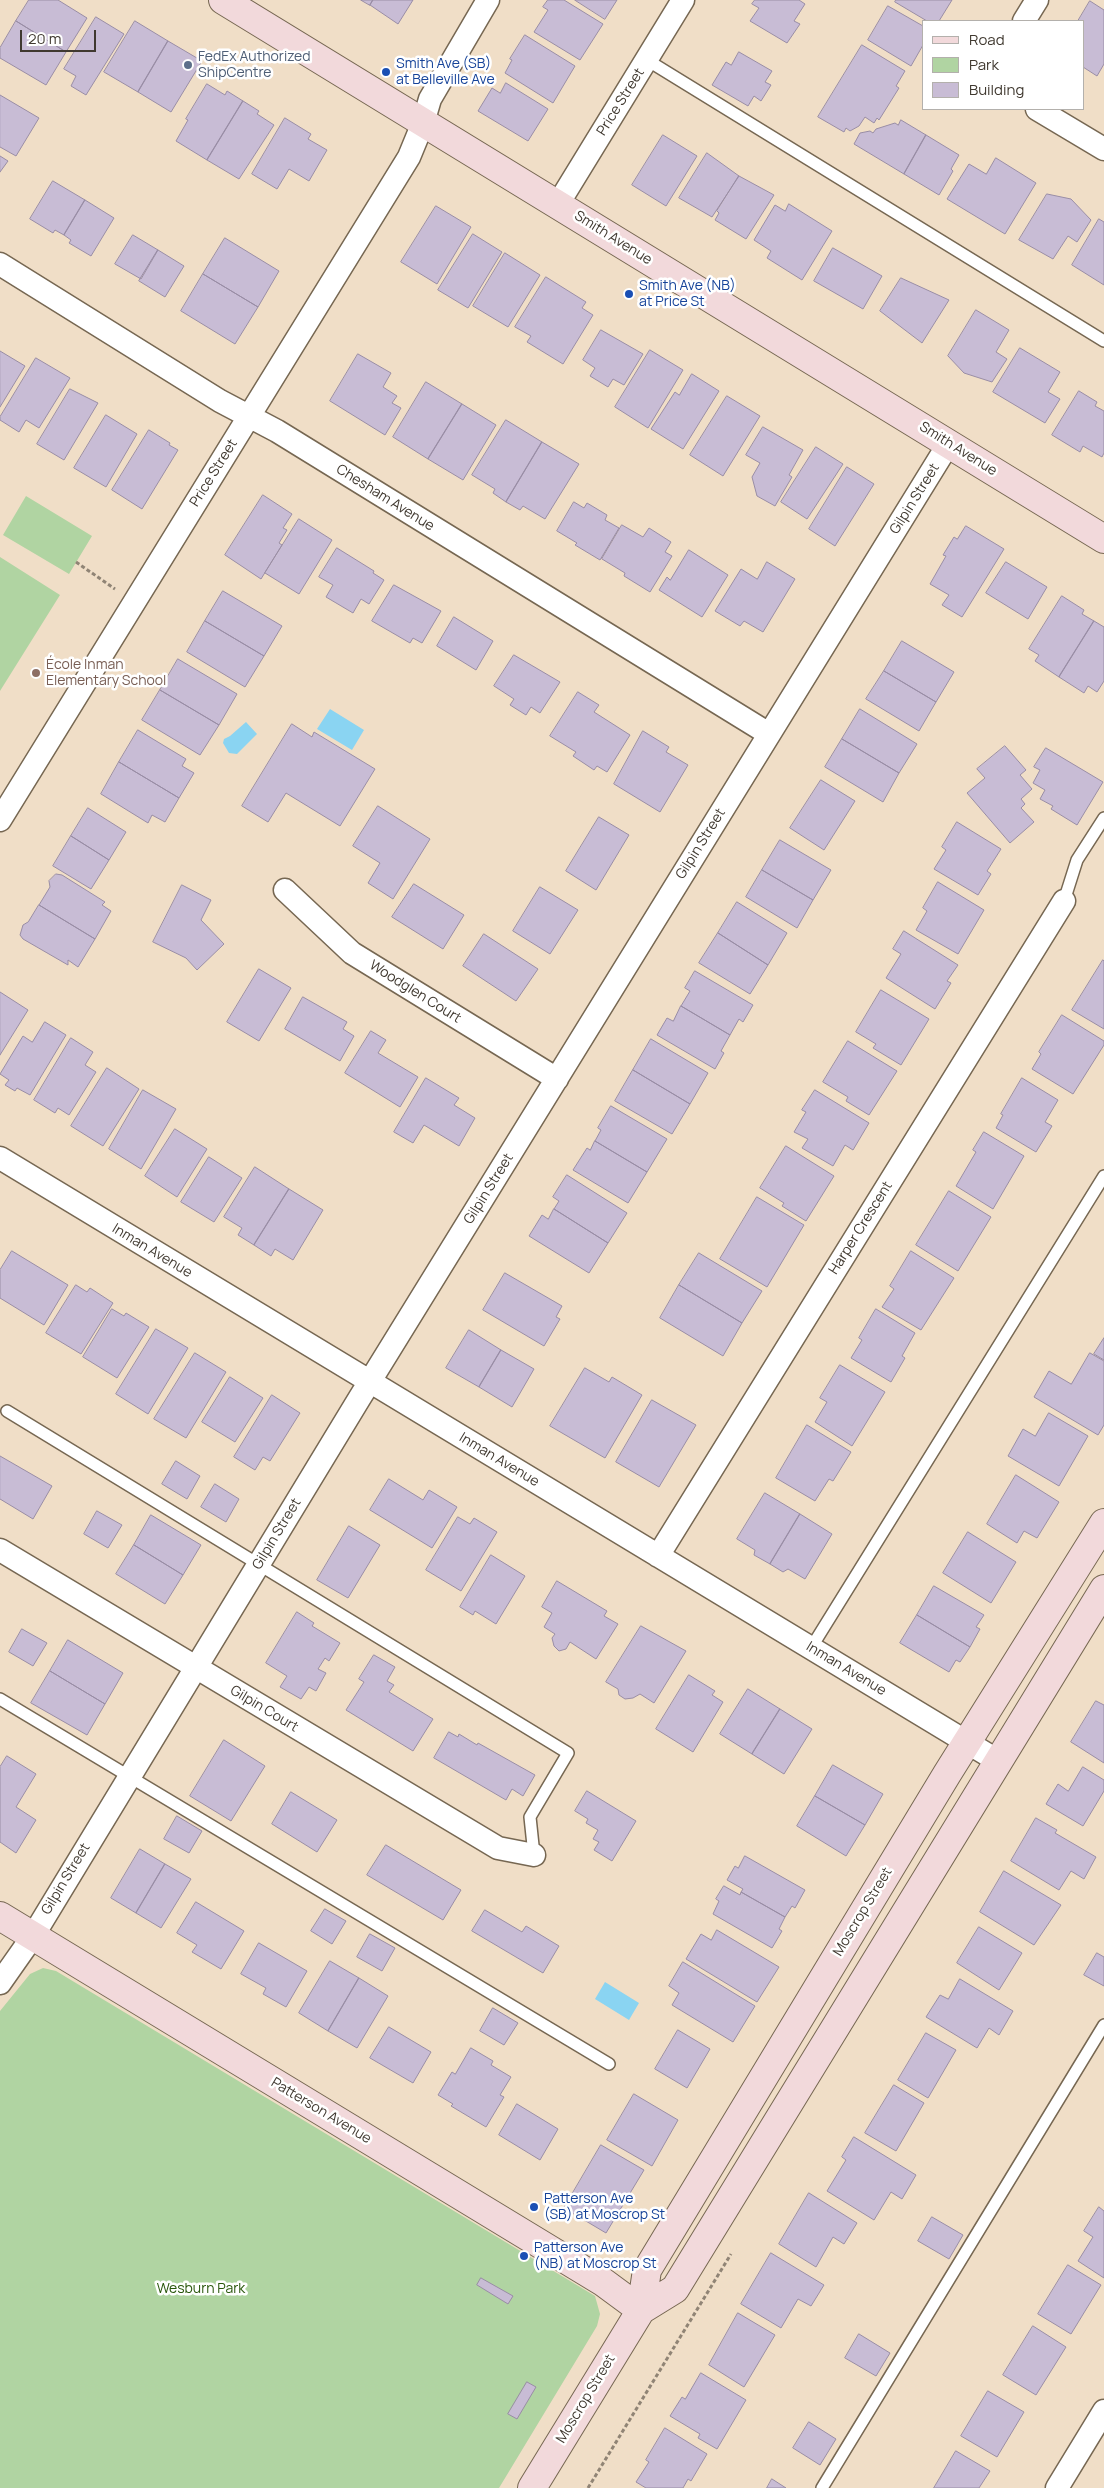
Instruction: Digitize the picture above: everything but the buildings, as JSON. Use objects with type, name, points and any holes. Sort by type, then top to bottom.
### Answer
[{"type":"street","name":"Smith Avenue","points":[[223,0],[1104,539]]},
{"type":"street","name":"Price Street","points":[[0,820],[409,157],[436,88],[488,0]]},
{"type":"street","name":"Price Street","points":[[558,204],[683,0]]},
{"type":"street","points":[[1025,20],[1037,0]]},
{"type":"street","points":[[1039,110],[1104,149]]},
{"type":"street","name":"Chesham Avenue","points":[[0,264],[248,416],[285,436],[769,734]]},
{"type":"street","name":"Gilpin Street","points":[[0,1983],[33,1936],[128,1775],[260,1564],[948,443]]},
{"type":"street","name":"Woodglen Court","points":[[285,890],[352,953],[557,1079]]},
{"type":"street","name":"Harper Crescent","points":[[658,1556],[1064,901]]},
{"type":"street","name":"Inman Avenue","points":[[0,1158],[998,1761]]},
{"type":"street","name":"Moscrop Street","points":[[532,2488],[641,2310],[647,2270],[967,1742],[1104,1523]]},
{"type":"street","name":"Gilpin Court","points":[[0,1550],[498,1848],[534,1855]]},
{"type":"street","name":"Moscrop Street","points":[[641,2310],[675,2289],[1104,1589]]},
{"type":"street","name":"Patterson Avenue","points":[[0,1916],[602,2282],[641,2310]]},
{"type":"street","points":[[1058,2488],[1104,2411]]},
{"type":"lane","points":[[647,60],[1104,340]]},
{"type":"lane","points":[[1064,901],[1077,860],[1104,818]]},
{"type":"lane","points":[[811,1648],[1104,1176]]},
{"type":"lane","points":[[7,1411],[568,1752],[530,1817],[534,1855]]},
{"type":"lane","points":[[0,1699],[609,2064]]},
{"type":"lane","points":[[822,2488],[1104,2026]]},
{"type":"path","points":[[76,562],[118,591]]},
{"type":"green space","points":[[26,496],[92,536],[69,574],[3,535]]},
{"type":"green space","points":[[0,557],[60,595],[0,691]]},
{"type":"green space","name":"Wesburn Park","points":[[43,1968],[56,1971],[595,2296],[600,2314],[597,2326],[499,2488],[0,2488],[0,2011],[30,1974]]},
{"type":"water","points":[[330,709],[364,730],[352,750],[317,729]]},
{"type":"water","points":[[246,722],[257,734],[237,754],[229,753],[223,743],[224,739]]},
{"type":"water","points":[[605,1982],[639,2003],[629,2020],[595,1999]]},
{"type":"place","name":"FedEx Authorized ShipCentre","points":[[188,65]]},
{"type":"place","name":"Smith Ave (SB) at Belleville Ave","points":[[386,72]]},
{"type":"place","name":"Smith Ave (NB) at Price St","points":[[629,294]]},
{"type":"place","name":"École Inman Elementary School","points":[[36,673]]},
{"type":"place","name":"Patterson Ave (SB) at Moscrop St","points":[[534,2207]]},
{"type":"place","name":"Patterson Ave (NB) at Moscrop St","points":[[524,2256]]}]
